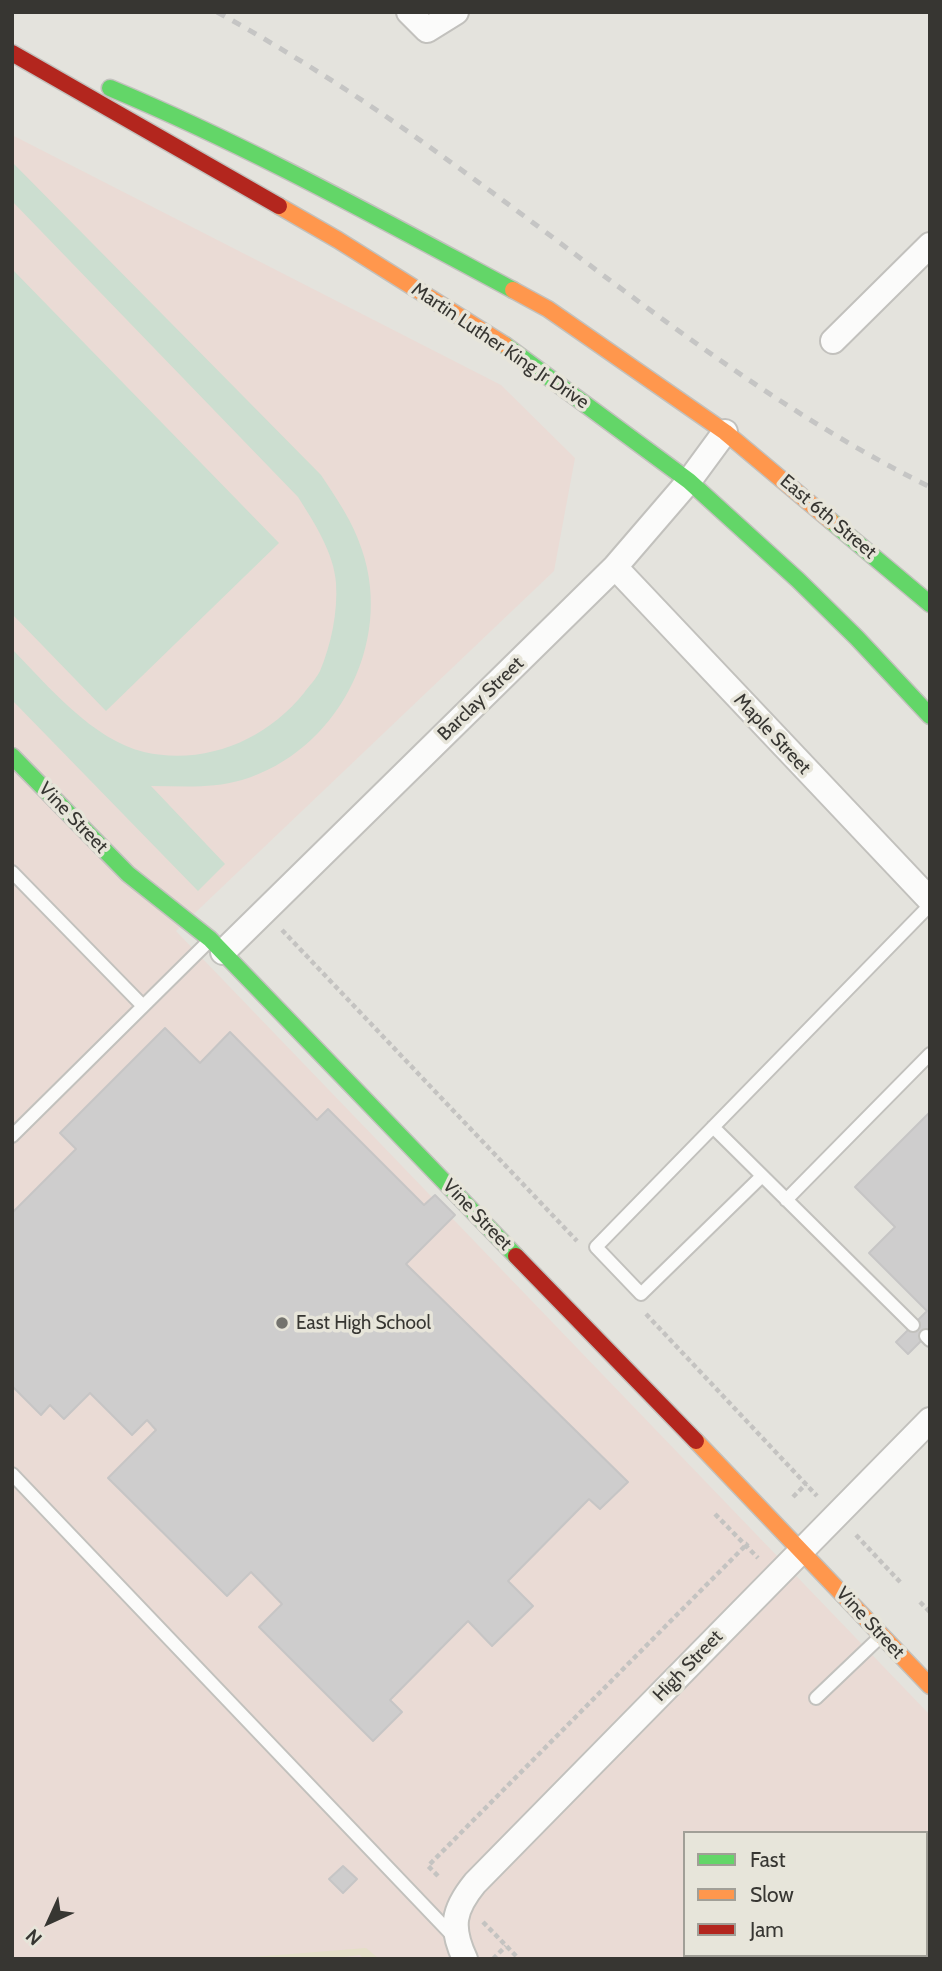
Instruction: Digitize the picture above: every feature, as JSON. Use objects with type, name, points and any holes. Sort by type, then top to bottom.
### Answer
[{"type":"main road","name":"Martin Luther King Jr Drive","points":[[12,51],[184,118],[469,265],[548,309],[725,432]]},
{"type":"main road","name":"Martin Luther King Jr Drive","points":[[12,51],[338,240],[517,352],[689,481],[798,580],[930,716]]},
{"type":"main road","name":"East 6th Street","points":[[725,432],[930,604]]},
{"type":"main road","name":"Vine Street","points":[[12,756],[128,874],[216,946],[930,1686]]},
{"type":"street","points":[[409,12],[426,30],[456,12]]},
{"type":"street","points":[[833,341],[930,245]]},
{"type":"street","name":"Barclay Street","points":[[216,946],[615,567],[689,481],[725,432]]},
{"type":"street","name":"Maple Street","points":[[615,567],[930,903]]},
{"type":"street","name":"High Street","points":[[464,1933],[461,1900],[475,1883],[930,1420]]},
{"type":"lane","points":[[12,872],[143,1006]]},
{"type":"lane","points":[[762,1176],[641,1294],[596,1247],[930,903]]},
{"type":"lane","points":[[12,1136],[143,1006],[216,946]]},
{"type":"lane","points":[[786,1200],[930,1055]]},
{"type":"lane","points":[[713,1127],[913,1325]]},
{"type":"lane","points":[[12,1474],[464,1933]]},
{"type":"lane","points":[[816,1698],[882,1635]]},
{"type":"path","points":[[279,927],[585,1249]]},
{"type":"path","points":[[643,1310],[820,1499]]},
{"type":"path","points":[[793,1498],[806,1484]]},
{"type":"path","points":[[850,1530],[901,1583]]},
{"type":"path","points":[[438,1876],[428,1866],[752,1539]]},
{"type":"path","points":[[920,1602],[930,1612]]},
{"type":"path","points":[[464,1933],[506,1946],[519,1959]]},
{"type":"path","points":[[493,1959],[506,1946]]},
{"type":"shaded area","name":"East High School","points":[[12,135],[501,385],[575,458],[554,571],[176,931],[930,1715],[930,1959],[12,1959]]},
{"type":"green space","points":[[12,162],[321,475],[349,520],[362,550],[370,586],[370,622],[363,657],[349,690],[330,720],[305,745],[275,766],[242,780],[208,786],[151,786],[225,864],[198,891],[12,700],[12,649],[89,724],[125,746],[167,755],[211,752],[253,736],[272,724],[289,710],[317,677],[333,628],[336,605],[336,583],[331,560],[322,538],[298,497],[12,201]]},
{"type":"green space","points":[[12,269],[279,543],[106,711],[12,614]]},
{"type":"sand","points":[[366,1948],[379,1959],[364,1959],[360,1955],[329,1959],[228,1959]]},
{"type":"building","points":[[165,1028],[200,1063],[230,1032],[317,1120],[328,1109],[424,1205],[435,1195],[455,1215],[406,1264],[628,1482],[600,1509],[589,1499],[508,1581],[533,1606],[492,1646],[468,1621],[390,1700],[402,1712],[373,1741],[259,1627],[282,1604],[251,1572],[227,1596],[108,1478],[156,1430],[147,1420],[132,1435],[90,1393],[64,1419],[50,1405],[41,1415],[12,1386],[12,1213],[76,1149],[60,1133]]},
{"type":"building","points":[[930,1112],[930,1332],[908,1354],[896,1342],[927,1311],[869,1253],[895,1227],[855,1187]]},
{"type":"building","points":[[343,1866],[357,1879],[343,1893],[329,1879]]},
{"type":"railway","points":[[217,12],[306,64],[393,121],[742,375],[865,452],[930,487]]},
{"type":"traffic: fast","points":[[110,88],[264,159],[513,290]]},
{"type":"traffic: fast","points":[[505,345],[689,481],[798,580],[930,716]]},
{"type":"traffic: fast","points":[[831,521],[930,604]]},
{"type":"traffic: fast","points":[[12,756],[128,874],[210,939],[516,1256]]},
{"type":"traffic: slow","points":[[279,206],[505,345]]},
{"type":"traffic: slow","points":[[513,290],[548,309],[725,432],[831,521]]},
{"type":"traffic: slow","points":[[696,1441],[930,1686]]},
{"type":"traffic: jam","points":[[12,53],[279,206]]},
{"type":"traffic: jam","points":[[516,1256],[696,1441]]},
{"type":"place","name":"East High School","points":[[282,1323]]}]
